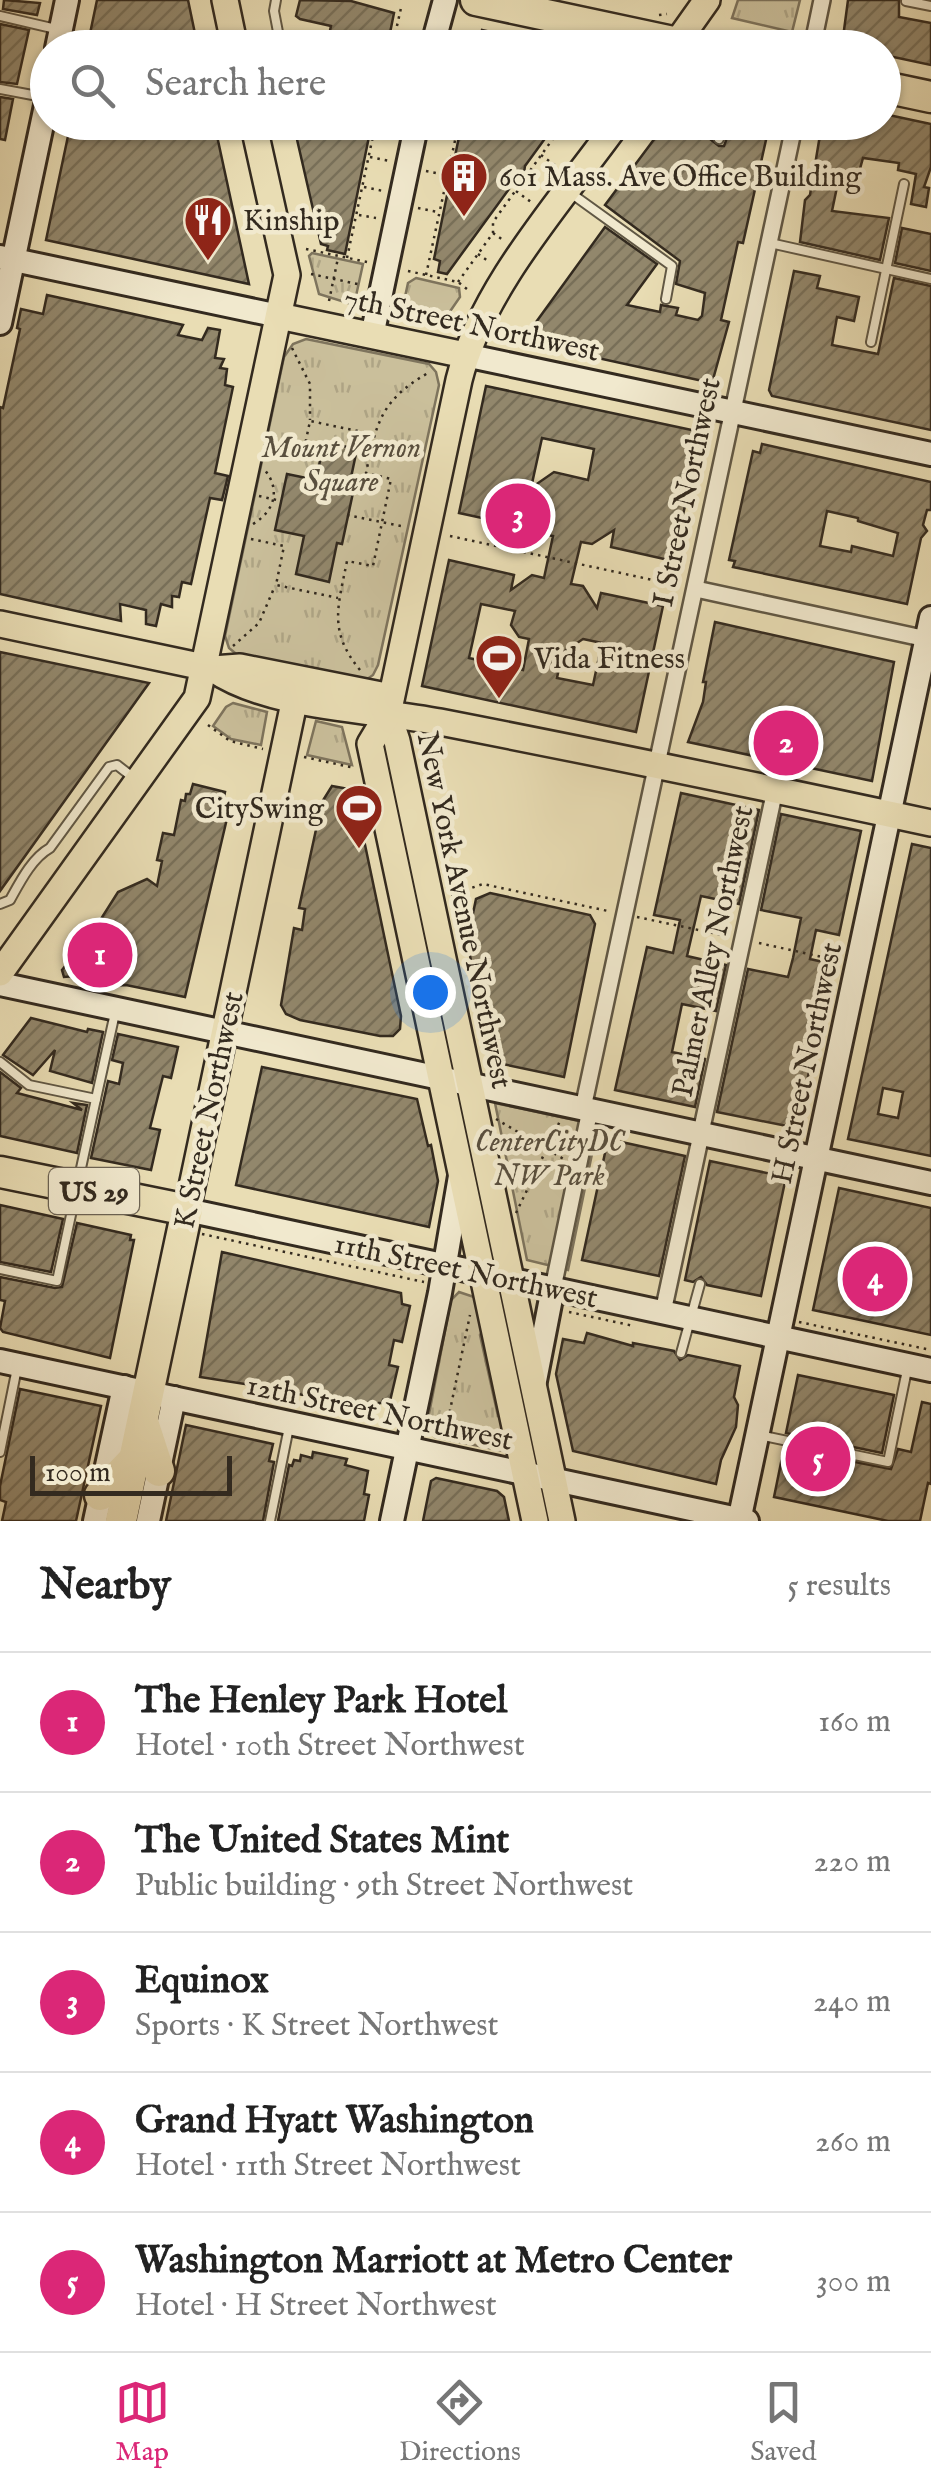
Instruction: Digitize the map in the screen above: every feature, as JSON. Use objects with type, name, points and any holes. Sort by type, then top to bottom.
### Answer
[{"type":"highway","points":[[478,13],[646,30]]},
{"type":"highway","points":[[901,91],[931,97]]},
{"type":"highway","name":"11th Street Northwest","points":[[0,1172],[187,1210]]},
{"type":"highway","name":"K Street Northwest","points":[[121,1521],[146,1465],[147,1399],[187,1210]]},
{"type":"highway","points":[[97,1508],[146,1465]]},
{"type":"main road","points":[[61,30],[67,0]]},
{"type":"main road","points":[[225,0],[231,30]]},
{"type":"main road","points":[[431,30],[445,0]]},
{"type":"main road","points":[[679,30],[707,0]]},
{"type":"main road","points":[[0,323],[7,259],[36,140]]},
{"type":"main road","points":[[0,973],[68,861],[139,782],[191,710],[209,668],[287,275],[257,140]]},
{"type":"main road","points":[[372,336],[422,140]]},
{"type":"main road","points":[[390,705],[465,356],[494,296],[605,140]]},
{"type":"main road","name":"7th Street Northwest","points":[[7,259],[931,454]]},
{"type":"main road","points":[[0,624],[209,668],[240,667],[390,705],[931,824]]},
{"type":"main road","name":"H Street Northwest","points":[[742,1520],[929,632]]},
{"type":"main road","points":[[209,668],[237,685],[295,698],[390,705]]},
{"type":"main road","name":"K Street Northwest","points":[[187,1210],[295,698]]},
{"type":"main road","name":"New York Avenue Northwest","points":[[390,705],[370,744],[535,1521]]},
{"type":"main road","name":"New York Avenue Northwest","points":[[390,705],[562,1521]]},
{"type":"main road","points":[[0,984],[470,1083],[578,1112],[931,1183]]},
{"type":"main road","points":[[392,1521],[461,1168]]},
{"type":"main road","name":"11th Street Northwest","points":[[187,1210],[919,1368]]},
{"type":"main road","points":[[534,1386],[553,1288]]},
{"type":"main road","name":"12th Street Northwest","points":[[9,1363],[147,1399],[290,1423],[742,1520]]},
{"type":"main road","name":"K Street Northwest","points":[[97,1508],[147,1399]]},
{"type":"main road","name":"K Street Northwest","points":[[146,1465],[148,1521]]},
{"type":"street","points":[[816,30],[822,0]]},
{"type":"street","name":"I Street Northwest","points":[[553,1288],[578,1168],[578,1112],[658,765],[791,140]]},
{"type":"street","points":[[696,590],[929,632]]},
{"type":"street","name":"Palmer Alley Northwest","points":[[704,1123],[775,790]]},
{"type":"street","name":"Palmer Alley Northwest","points":[[663,1312],[699,1144]]},
{"type":"lane","points":[[276,0],[278,30]]},
{"type":"lane","points":[[906,1],[931,6]]},
{"type":"lane","points":[[0,16],[36,30]]},
{"type":"lane","points":[[0,88],[30,94]]},
{"type":"lane","points":[[871,342],[904,184]]},
{"type":"lane","points":[[568,192],[672,266],[666,298]]},
{"type":"lane","points":[[770,244],[931,278]]},
{"type":"lane","points":[[0,904],[10,900],[109,767],[117,765],[139,782]]},
{"type":"lane","points":[[50,848],[68,861]]},
{"type":"lane","points":[[0,1269],[57,1281],[116,1008]]},
{"type":"lane","points":[[0,1062],[29,1084],[96,1098]]},
{"type":"lane","points":[[681,1353],[700,1284]]},
{"type":"lane","points":[[0,1452],[9,1363]]},
{"type":"lane","points":[[758,1434],[888,1462],[919,1368]]},
{"type":"lane","points":[[270,1521],[290,1423]]},
{"type":"path","points":[[396,30],[400,8]]},
{"type":"path","points":[[347,258],[372,140]]},
{"type":"path","points":[[426,275],[455,140]]},
{"type":"path","points":[[458,282],[493,233],[493,222],[553,140]]},
{"type":"path","points":[[541,155],[556,166]]},
{"type":"path","points":[[369,157],[390,161]]},
{"type":"path","points":[[426,171],[447,176]]},
{"type":"path","points":[[362,187],[383,191]]},
{"type":"path","points":[[516,190],[531,202]]},
{"type":"path","points":[[418,208],[440,213]]},
{"type":"path","points":[[356,214],[377,218]]},
{"type":"path","points":[[493,233],[503,240]]},
{"type":"path","points":[[306,249],[366,262]]},
{"type":"path","points":[[478,254],[488,260]]},
{"type":"path","points":[[330,301],[338,256]]},
{"type":"path","points":[[408,271],[458,282],[467,290]]},
{"type":"path","points":[[311,274],[362,285]]},
{"type":"path","points":[[267,452],[302,459],[310,421],[310,384],[292,348]]},
{"type":"path","points":[[364,676],[339,636],[336,618],[348,561],[373,566],[391,478],[366,473],[374,435],[385,407],[404,388],[428,373]]},
{"type":"path","points":[[310,421],[374,435]]},
{"type":"path","points":[[251,525],[266,516],[274,500],[273,480],[263,468]]},
{"type":"path","points":[[262,497],[281,501]]},
{"type":"path","points":[[347,515],[401,526]]},
{"type":"path","points":[[450,536],[676,584]]},
{"type":"path","points":[[233,646],[265,616],[284,546],[248,538]]},
{"type":"path","points":[[276,585],[340,598]]},
{"type":"path","points":[[208,725],[230,741],[263,748]]},
{"type":"path","points":[[304,756],[355,768]]},
{"type":"path","points":[[450,895],[483,884],[620,913]]},
{"type":"path","points":[[516,1214],[547,1149],[578,1112]]},
{"type":"path","points":[[495,1118],[578,1168]]},
{"type":"path","points":[[208,1236],[414,1280]]},
{"type":"path","points":[[444,1434],[471,1314]]},
{"type":"path","points":[[816,1325],[931,1350]]},
{"type":"path","points":[[432,1419],[496,1433]]},
{"type":"green space","points":[[738,0],[800,0],[792,30],[732,18]]},
{"type":"green space","points":[[312,253],[363,264],[354,305],[319,294],[309,256]]},
{"type":"green space","points":[[416,278],[459,288],[460,297],[442,323],[401,315],[408,283]]},
{"type":"green space","name":"Mount Vernon Square","points":[[306,339],[429,364],[439,385],[378,665],[363,682],[246,662],[229,648],[225,636],[284,357],[293,344]]},
{"type":"green space","points":[[233,703],[267,712],[261,745],[231,739],[213,726]]},
{"type":"green space","points":[[316,721],[342,727],[352,765],[307,755]]},
{"type":"green space","name":"CenterCityDC NW Park","points":[[495,1103],[598,1125],[568,1270],[527,1260]]},
{"type":"green space","points":[[459,1292],[477,1298],[485,1327],[480,1335],[498,1416],[505,1421],[507,1447],[503,1451],[435,1437],[430,1431],[429,1414],[451,1300]]},
{"type":"building","points":[[4,0],[40,3],[37,15],[3,9]]},
{"type":"building","points":[[97,0],[188,0],[194,30],[91,30]]},
{"type":"building","points":[[300,0],[351,1],[394,13],[391,30],[330,30],[331,26],[296,16]]},
{"type":"building","points":[[848,0],[899,0],[899,17],[931,23],[931,65],[901,59],[901,30],[844,30]]},
{"type":"building","points":[[0,24],[29,30],[17,84],[0,82]]},
{"type":"building","points":[[0,97],[13,99],[5,140],[0,139]]},
{"type":"building","points":[[901,118],[931,124],[931,167],[924,187],[929,188],[926,207],[911,204],[916,174],[898,170],[899,163],[863,158],[854,190],[837,187],[832,211],[889,218],[880,260],[800,242],[805,200],[810,195],[819,140],[901,140]]},
{"type":"building","points":[[67,140],[218,140],[249,284],[46,240]]},
{"type":"building","points":[[297,140],[368,140],[345,254],[327,250],[328,246],[321,244]]},
{"type":"building","name":"601 Mass. Ave Office Building","points":[[458,140],[544,140],[525,166],[523,179],[517,178],[447,274],[438,272],[440,261],[434,259]]},
{"type":"building","points":[[654,140],[711,140],[724,146],[726,140],[766,140],[743,243],[738,242],[721,320],[729,322],[712,383],[529,343],[526,336],[605,227],[657,264],[627,305],[660,312],[661,305],[678,308],[676,315],[698,320],[702,316],[705,293],[676,284],[680,261],[605,205]]},
{"type":"building","points":[[902,228],[931,234],[931,271],[895,263]]},
{"type":"building","points":[[794,271],[820,276],[817,288],[859,297],[854,321],[837,317],[832,345],[878,354],[894,278],[931,286],[931,430],[772,396],[769,390]]},
{"type":"building","points":[[47,295],[183,325],[178,335],[202,340],[208,328],[220,330],[215,358],[224,359],[220,368],[227,369],[225,385],[233,387],[215,473],[228,476],[222,500],[210,498],[191,584],[182,582],[179,597],[172,596],[172,607],[161,604],[156,626],[146,624],[146,610],[120,604],[121,621],[0,594],[0,407],[3,408],[20,329],[17,328],[21,309],[43,314]]},
{"type":"building","points":[[486,386],[701,432],[673,561],[611,547],[614,530],[592,544],[581,542],[571,584],[583,586],[597,608],[601,593],[663,606],[636,732],[422,686],[449,560],[514,575],[511,590],[532,575],[544,578],[553,536],[542,534],[527,513],[524,527],[459,513]],"holes":[[[542,438],[594,449],[588,480],[554,472],[531,488]],[[481,604],[515,611],[511,625],[519,637],[529,639],[523,670],[469,658]],[[583,639],[602,643],[593,685],[557,678],[562,653]]]},
{"type":"building","points":[[324,442],[357,449],[349,487],[354,488],[329,582],[296,574],[304,536],[275,530],[287,474],[316,480]]},
{"type":"building","points":[[762,444],[931,482],[931,510],[927,510],[923,525],[927,531],[921,538],[907,604],[733,567],[735,561],[729,560],[753,451],[760,453]],"holes":[[[827,511],[898,533],[893,556],[852,546],[851,552],[820,546]]]},
{"type":"building","points":[[715,622],[894,662],[872,781],[688,742],[703,702]]},
{"type":"building","points":[[0,652],[149,683],[0,891]]},
{"type":"building","points":[[193,784],[225,792],[223,802],[229,810],[185,997],[64,977],[62,970],[118,892],[147,879],[157,886],[163,833],[174,835],[181,800],[185,801]]},
{"type":"building","points":[[332,786],[348,789],[356,802],[401,1016],[400,1029],[393,1036],[300,1020],[286,1014],[281,1005],[294,928],[302,930],[305,909],[299,908],[322,802]]},
{"type":"building","points":[[681,793],[759,810],[739,904],[701,896],[687,956],[726,965],[716,1011],[682,1004],[672,1052],[705,1059],[695,1107],[615,1090],[647,947],[673,953],[680,920],[654,915]]},
{"type":"building","points":[[781,814],[861,831],[839,935],[816,930],[810,959],[832,964],[797,1128],[717,1112],[748,969],[788,977],[793,958],[801,918],[761,910]]},
{"type":"building","points":[[912,844],[931,848],[931,1156],[848,1139]],"holes":[[[883,1088],[903,1092],[898,1118],[878,1114]]]},
{"type":"building","points":[[490,893],[590,915],[595,924],[564,1077],[493,1062],[467,942],[476,899]]},
{"type":"building","points":[[31,1018],[87,1032],[103,1032],[92,1083],[50,1071],[55,1050],[33,1075],[3,1055]]},
{"type":"building","points":[[118,1034],[178,1047],[171,1078],[163,1076],[150,1128],[160,1130],[151,1170],[91,1158],[108,1081],[119,1084],[123,1063],[112,1060]]},
{"type":"building","points":[[262,1067],[417,1099],[438,1181],[429,1227],[236,1185]]},
{"type":"building","points":[[0,1072],[21,1088],[17,1093],[82,1110],[73,1103],[87,1105],[77,1153],[0,1136]]},
{"type":"building","points":[[608,1139],[685,1156],[659,1276],[582,1260]]},
{"type":"building","points":[[710,1161],[786,1177],[761,1296],[707,1285],[701,1277],[693,1282],[685,1280]]},
{"type":"building","points":[[839,1188],[931,1208],[931,1335],[813,1310]]},
{"type":"building","points":[[0,1205],[63,1219],[51,1272],[0,1262]]},
{"type":"building","points":[[77,1223],[131,1235],[130,1240],[134,1240],[110,1358],[3,1332],[0,1328],[5,1301],[0,1300],[0,1277],[62,1287]]},
{"type":"building","points":[[222,1252],[401,1293],[402,1304],[410,1306],[402,1342],[394,1340],[389,1365],[398,1367],[390,1401],[379,1403],[376,1412],[273,1388],[270,1391],[200,1377]]},
{"type":"building","points":[[587,1333],[633,1346],[674,1351],[680,1360],[688,1355],[740,1366],[734,1397],[738,1405],[736,1427],[721,1460],[716,1484],[573,1451],[556,1374],[563,1339],[584,1343]]},
{"type":"building","points":[[798,1375],[894,1395],[882,1453],[786,1433]]},
{"type":"building","points":[[20,1389],[101,1406],[76,1521],[2,1521],[6,1502],[0,1500],[0,1486]]},
{"type":"building","points":[[922,1402],[931,1404],[931,1484],[928,1483],[920,1521],[888,1521],[774,1497],[784,1448],[891,1469],[898,1449],[911,1452]]},
{"type":"building","points":[[186,1425],[273,1444],[269,1461],[274,1462],[263,1521],[166,1521]]},
{"type":"building","points":[[313,1452],[347,1459],[345,1465],[368,1471],[364,1521],[278,1521],[289,1465],[300,1461],[301,1455],[312,1458]]},
{"type":"building","points":[[436,1478],[497,1491],[504,1497],[509,1521],[423,1521],[431,1481]]},
{"type":"place","name":"601 Mass. Ave Office Building","points":[[464,218]]},
{"type":"place","name":"Kinship","points":[[208,262]]},
{"type":"place","name":"Equinox","points":[[518,516]]},
{"type":"place","name":"Vida Fitness","points":[[499,700]]},
{"type":"place","name":"The United States Mint","points":[[786,743]]},
{"type":"place","name":"CitySwing","points":[[359,850]]},
{"type":"place","name":"The Henley Park Hotel","points":[[100,955]]},
{"type":"place","name":"Grand Hyatt Washington","points":[[875,1279]]},
{"type":"place","name":"Washington Marriott at Metro Center","points":[[818,1459]]}]
